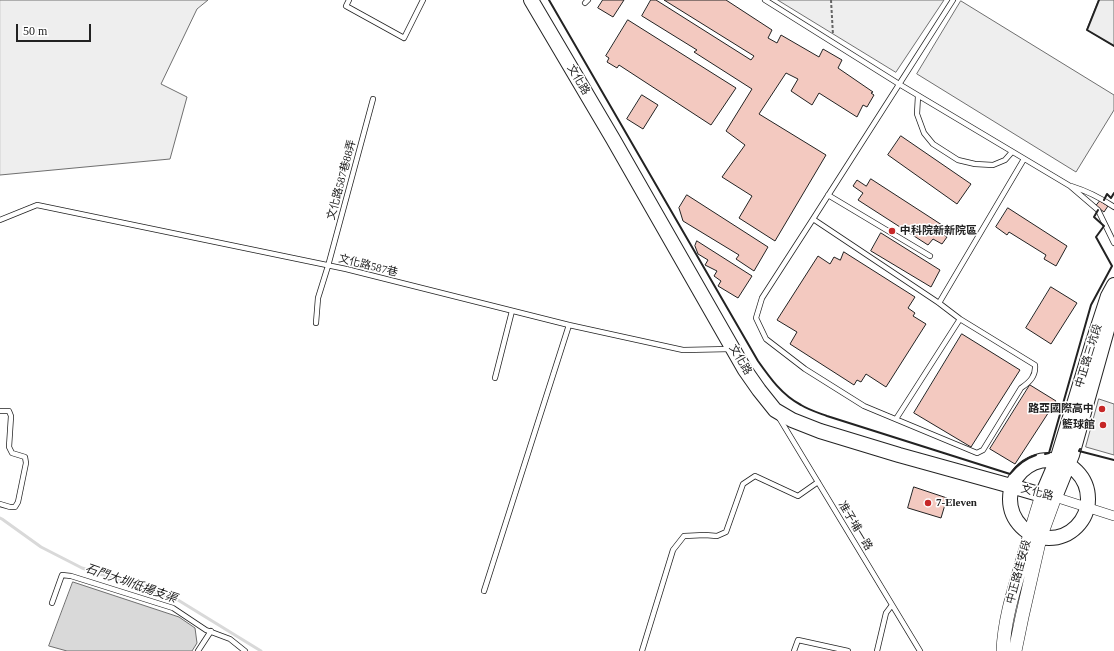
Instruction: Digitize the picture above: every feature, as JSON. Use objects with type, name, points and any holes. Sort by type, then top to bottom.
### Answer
[{"type":"main road","name":"文化路","points":[[531,0],[613,139],[733,349],[752,380],[775,410],[792,420],[820,431],[1049,496]]},
{"type":"main road","name":"中正路三坑段","points":[[1063,462],[1092,345],[1108,296],[1114,285]]},
{"type":"main road","name":"中正路三坑段","points":[[1049,496],[1063,462],[1081,426],[1114,305]]},
{"type":"main road","points":[[1040,460],[1063,462],[1078,471],[1088,488],[1088,508],[1082,523],[1067,535],[1054,539],[1035,536],[1020,526],[1013,516],[1010,502],[1011,486],[1023,469],[1040,460]]},
{"type":"main road","name":"中正路佳安段","points":[[1003,651],[1004,636],[1010,604],[1049,496]]},
{"type":"main road","name":"中正路佳安段","points":[[1015,651],[1035,536]]},
{"type":"street","name":"文化路","points":[[1049,496],[1114,516]]},
{"type":"lane","points":[[349,0],[346,6],[404,38],[423,0]]},
{"type":"lane","points":[[765,0],[918,96],[1070,186],[1098,210],[1114,243]]},
{"type":"lane","points":[[813,219],[960,319],[1035,365],[1036,371],[1030,382],[1021,388],[983,450],[977,453],[864,406],[805,369],[766,339],[756,318],[762,298],[953,0]]},
{"type":"lane","points":[[918,96],[917,114],[924,133],[933,144],[958,160],[975,164],[993,164],[1004,160],[1012,152]]},
{"type":"lane","name":"文化路587巷88弄","points":[[316,323],[318,298],[373,99]]},
{"type":"lane","points":[[938,303],[1024,159]]},
{"type":"lane","points":[[1070,186],[1086,191],[1114,207]]},
{"type":"lane","points":[[828,195],[930,256]]},
{"type":"lane","name":"文化路587巷","points":[[0,220],[37,205],[328,266],[569,325],[683,350],[733,349]]},
{"type":"lane","points":[[495,378],[512,311]]},
{"type":"lane","points":[[896,419],[960,319]]},
{"type":"lane","points":[[484,591],[569,325]]},
{"type":"lane","name":"准子埔一路","points":[[775,410],[920,651]]},
{"type":"lane","points":[[0,411],[9,411],[11,416],[9,447],[12,453],[25,457],[26,463],[18,502],[15,507],[0,504]]},
{"type":"lane","points":[[642,651],[672,550],[684,536],[717,536],[726,532],[743,484],[755,476],[798,496],[818,482]]},
{"type":"lane","points":[[52,603],[62,575],[71,576],[173,608],[206,630],[230,639],[245,651]]},
{"type":"lane","points":[[877,651],[886,614],[892,605]]},
{"type":"lane","points":[[198,651],[211,631]]},
{"type":"lane","points":[[794,651],[798,640],[848,651]]},
{"type":"path","points":[[831,0],[834,43]]},
{"type":"shaded area","points":[[0,0],[208,0],[197,9],[161,84],[187,97],[170,159],[0,175]]},
{"type":"shaded area","points":[[778,0],[944,0],[896,72]]},
{"type":"shaded area","points":[[1099,0],[1114,0],[1114,46],[1087,30]]},
{"type":"shaded area","points":[[961,1],[1114,95],[1114,110],[1076,172],[917,74]]},
{"type":"shaded area","name":"籃球館","points":[[1099,399],[1114,404],[1114,455],[1086,447]]},
{"type":"shaded area","points":[[73,582],[179,617],[195,628],[197,643],[192,651],[67,651],[49,646]]},
{"type":"building","points":[[603,0],[624,0],[613,17],[598,8]]},
{"type":"building","points":[[651,0],[656,0],[751,60],[754,56],[664,0],[726,0],[772,30],[768,38],[777,43],[781,35],[819,57],[823,49],[842,60],[838,68],[873,92],[871,93],[874,95],[867,107],[863,105],[857,117],[819,93],[812,105],[791,91],[798,79],[786,73],[759,114],[826,155],[775,241],[739,218],[752,196],[722,177],[745,145],[726,131],[752,89],[694,52],[697,50],[642,16]]},
{"type":"building","points":[[628,20],[736,88],[711,125],[619,65],[617,68],[607,62],[609,58],[606,56]]},
{"type":"building","points":[[642,95],[658,105],[643,129],[627,119]]},
{"type":"building","points":[[901,136],[971,184],[957,204],[888,155]]},
{"type":"building","points":[[871,179],[942,225],[938,231],[947,237],[942,244],[933,239],[928,245],[858,200],[863,193],[853,186],[857,180],[866,186]]},
{"type":"building","points":[[687,195],[768,247],[754,271],[736,259],[739,255],[683,221],[679,208]]},
{"type":"building","points":[[1100,201],[1108,206],[1104,212],[1096,206]]},
{"type":"building","points":[[1008,208],[1067,246],[1056,266],[1044,259],[1046,255],[1009,232],[1007,235],[996,227]]},
{"type":"building","points":[[881,233],[940,270],[931,287],[871,251]]},
{"type":"building","points":[[697,241],[752,276],[738,298],[718,286],[721,281],[714,276],[717,271],[705,265],[708,260],[698,254],[695,246]]},
{"type":"building","points":[[844,252],[915,297],[908,308],[915,313],[913,316],[926,324],[886,387],[866,374],[861,382],[857,380],[854,385],[790,344],[797,332],[777,320],[818,256],[830,264],[834,257],[840,260]]},
{"type":"building","points":[[1051,287],[1077,303],[1051,344],[1026,328]]},
{"type":"building","points":[[962,334],[1020,370],[971,447],[914,413]]},
{"type":"building","points":[[1030,385],[1056,401],[1015,464],[990,449]]},
{"type":"building","name":"7-Eleven","points":[[914,487],[947,498],[941,518],[908,508]]},
{"type":"waterway","name":"石門大圳低揚支渠","points":[[0,518],[41,547],[82,568],[178,600],[261,651]]},
{"type":"wall","points":[[549,0],[758,361],[782,391],[794,401],[817,413],[1010,474],[1021,463],[1036,455]]},
{"type":"wall","points":[[1099,0],[1087,30],[1114,46]]},
{"type":"wall","points":[[1104,200],[1107,194],[1111,198],[1114,193]]},
{"type":"wall","points":[[1045,454],[1049,453],[1091,305],[1112,266],[1096,237],[1104,226],[1094,217],[1098,210]]},
{"type":"wall","points":[[1080,449],[1079,451],[1114,460]]},
{"type":"place","name":"中科院新新院區","points":[[892,231]]},
{"type":"place","name":"路亞國際高中","points":[[1102,409]]},
{"type":"place","name":"籃球館","points":[[1103,425]]},
{"type":"place","name":"7-Eleven","points":[[928,503]]}]
